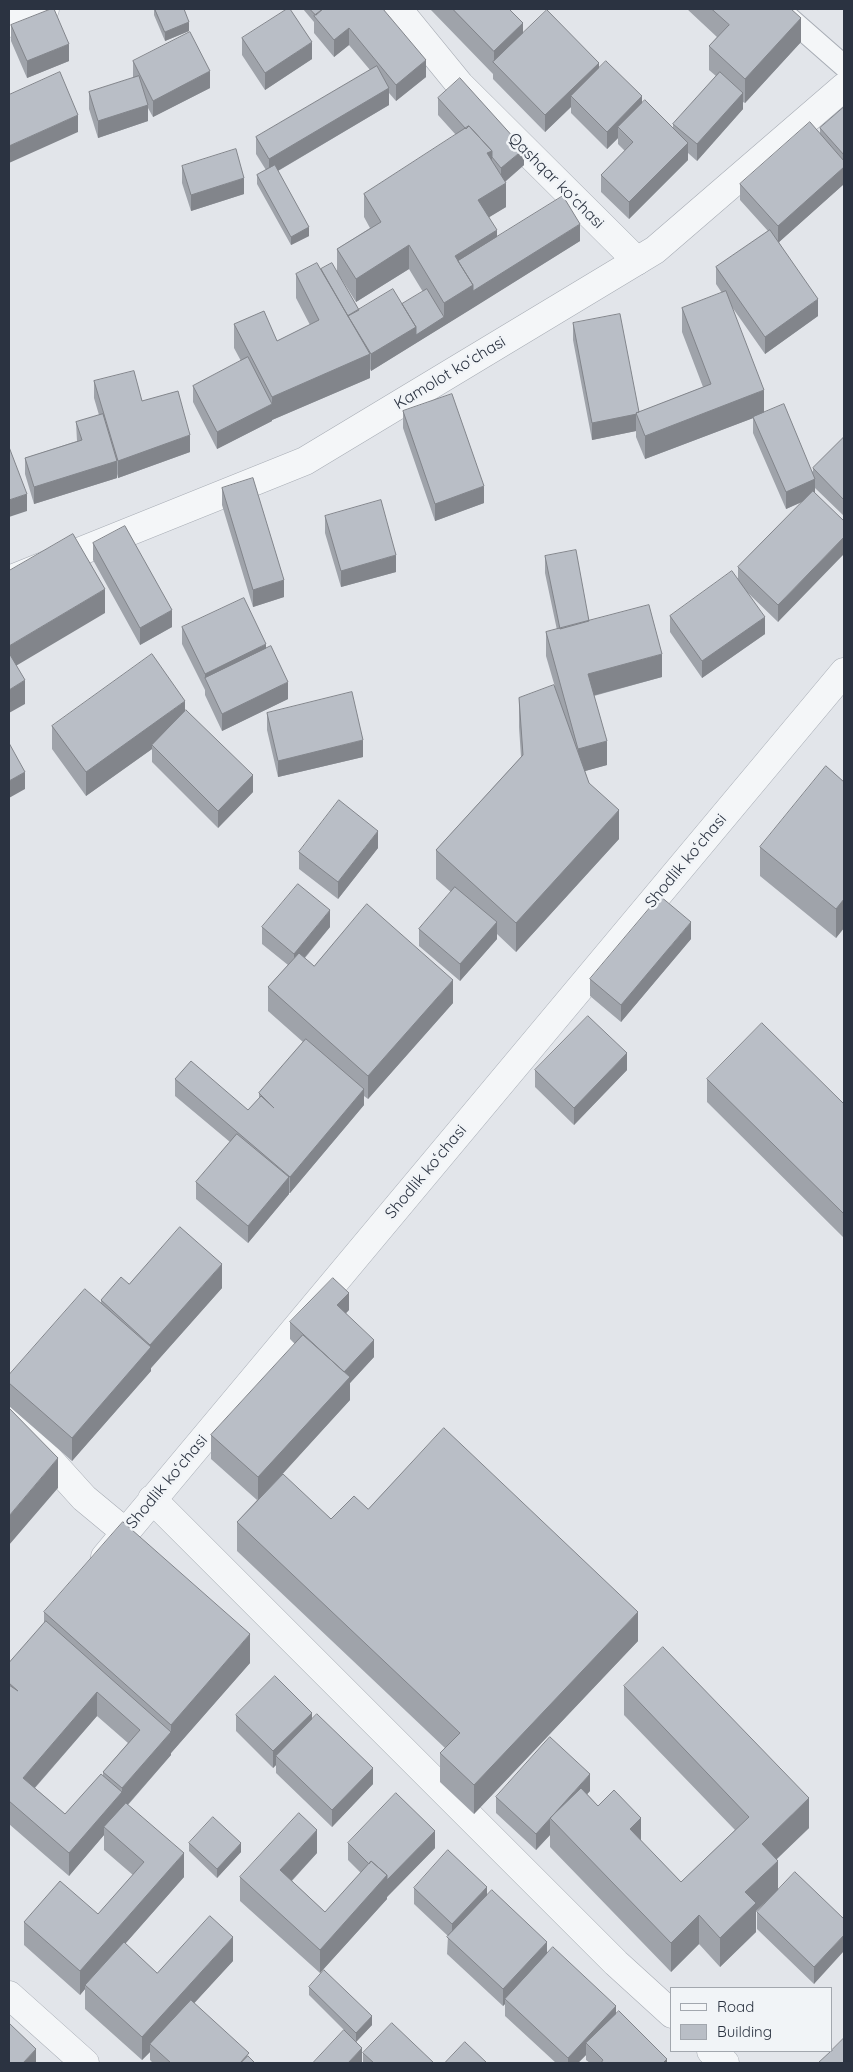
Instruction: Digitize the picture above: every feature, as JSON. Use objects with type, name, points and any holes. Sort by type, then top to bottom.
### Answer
[{"type":"street","points":[[9,23],[45,9]]},
{"type":"street","name":"Qashqar koʻchasi","points":[[398,9],[460,85],[637,261]]},
{"type":"street","name":"Kamolot koʻchasi","points":[[9,580],[305,461],[655,250],[844,87]]},
{"type":"street","name":"Shodlik koʻchasi","points":[[88,1576],[844,672]]},
{"type":"street","points":[[9,1415],[84,1498],[125,1532]]},
{"type":"street","points":[[152,1499],[616,1963],[670,2012]]},
{"type":"street","points":[[9,1995],[85,2063]]},
{"type":"street","points":[[712,2052],[725,2063]]},
{"type":"lane","points":[[779,9],[844,66]]},
{"type":"building","points":[[54,9],[69,44],[27,61],[11,25]]},
{"type":"building","points":[[155,9],[184,9],[189,22],[165,32]]},
{"type":"building","points":[[287,9],[290,9],[312,42],[265,73],[242,38]]},
{"type":"building","points":[[310,9],[323,9],[316,15]]},
{"type":"building","points":[[323,9],[383,9],[426,60],[396,85],[349,28],[334,40],[314,16]]},
{"type":"building","points":[[453,9],[509,9],[523,23],[494,51]]},
{"type":"building","points":[[712,9],[791,9],[801,18],[745,79],[709,46],[729,25]]},
{"type":"building","points":[[547,10],[599,63],[545,115],[493,62]]},
{"type":"building","points":[[190,32],[210,71],[153,101],[133,61]]},
{"type":"building","points":[[606,61],[642,96],[607,132],[571,96]]},
{"type":"building","points":[[377,66],[389,88],[269,159],[256,137]]},
{"type":"building","points":[[60,72],[78,115],[9,146],[9,95]]},
{"type":"building","points":[[720,72],[743,93],[697,144],[673,124]]},
{"type":"building","points":[[139,76],[148,105],[98,121],[89,92]]},
{"type":"building","points":[[460,78],[524,149],[501,168],[492,157],[492,151],[469,126],[466,129],[438,98]]},
{"type":"building","points":[[645,100],[688,143],[629,202],[601,175],[633,142],[618,127]]},
{"type":"building","points":[[844,107],[844,155],[820,128]]},
{"type":"building","points":[[810,122],[844,161],[844,167],[778,226],[740,184]]},
{"type":"building","points":[[469,126],[492,151],[487,153],[506,183],[478,200],[497,230],[455,256],[473,285],[444,303],[409,245],[356,279],[337,249],[381,222],[364,194]]},
{"type":"building","points":[[236,149],[244,178],[191,195],[182,166]]},
{"type":"building","points":[[275,165],[309,227],[291,237],[257,175]]},
{"type":"building","points":[[563,196],[580,224],[473,291],[473,285],[458,261]]},
{"type":"building","points":[[770,230],[818,299],[765,337],[716,267]]},
{"type":"building","points":[[317,263],[370,354],[272,397],[234,324],[264,311],[277,341],[319,320],[296,274]]},
{"type":"building","points":[[332,263],[359,310],[348,316],[321,269]]},
{"type":"building","points":[[393,289],[416,327],[371,354],[348,316]]},
{"type":"building","points":[[427,289],[444,317],[416,335],[416,327],[402,304]]},
{"type":"building","points":[[726,291],[764,390],[645,436],[636,413],[711,384],[682,308]]},
{"type":"building","points":[[620,314],[639,412],[592,423],[573,323]]},
{"type":"building","points":[[248,357],[272,404],[217,432],[193,386]]},
{"type":"building","points":[[134,371],[142,401],[178,391],[190,435],[118,461],[94,381]]},
{"type":"building","points":[[452,394],[484,486],[435,504],[403,411]]},
{"type":"building","points":[[784,404],[815,479],[786,492],[753,417]]},
{"type":"building","points":[[103,414],[117,461],[34,487],[25,458],[82,440],[76,422]]},
{"type":"building","points":[[844,437],[844,500],[813,468]]},
{"type":"building","points":[[9,447],[27,494],[9,500]]},
{"type":"building","points":[[253,478],[284,580],[253,590],[222,488]]},
{"type":"building","points":[[813,491],[844,521],[844,537],[778,605],[738,567]]},
{"type":"building","points":[[381,500],[396,555],[341,571],[325,516]]},
{"type":"building","points":[[125,526],[172,610],[140,628],[93,543]]},
{"type":"building","points":[[73,534],[105,589],[9,646],[9,571]]},
{"type":"building","points":[[576,550],[589,621],[560,629],[545,556]]},
{"type":"building","points":[[732,571],[765,617],[702,661],[670,616]]},
{"type":"building","points":[[244,598],[266,644],[205,674],[182,627]]},
{"type":"building","points":[[649,605],[662,654],[588,674],[607,741],[578,749],[546,632]]},
{"type":"building","points":[[271,646],[288,682],[222,714],[205,678]]},
{"type":"building","points":[[9,653],[25,680],[9,690]]},
{"type":"building","points":[[152,654],[185,701],[86,772],[52,726]]},
{"type":"building","points":[[554,685],[589,783],[619,810],[516,923],[436,850],[523,755],[519,698]]},
{"type":"building","points":[[352,692],[363,740],[278,761],[267,713]]},
{"type":"building","points":[[186,710],[253,775],[218,811],[152,745]]},
{"type":"building","points":[[9,743],[25,772],[9,781]]},
{"type":"building","points":[[826,766],[844,782],[844,899],[836,909],[760,847]]},
{"type":"building","points":[[339,800],[378,831],[338,882],[299,852]]},
{"type":"building","points":[[298,884],[330,910],[294,954],[262,927]]},
{"type":"building","points":[[455,887],[497,922],[460,964],[419,929]]},
{"type":"building","points":[[660,896],[691,922],[621,1005],[590,979]]},
{"type":"building","points":[[367,904],[453,980],[368,1076],[268,987],[299,953],[314,966]]},
{"type":"building","points":[[588,1016],[627,1053],[574,1108],[535,1070]]},
{"type":"building","points":[[762,1023],[844,1104],[844,1214],[707,1079]]},
{"type":"building","points":[[306,1039],[364,1089],[290,1177],[175,1079],[191,1061],[248,1110],[261,1096],[274,1108],[259,1093]]},
{"type":"building","points":[[237,1134],[289,1177],[248,1226],[196,1182]]},
{"type":"building","points":[[180,1227],[222,1264],[150,1345],[101,1300],[121,1277],[129,1284]]},
{"type":"building","points":[[333,1278],[349,1293],[337,1305],[374,1340],[344,1372],[290,1322]]},
{"type":"building","points":[[85,1289],[151,1347],[72,1438],[9,1383],[9,1375]]},
{"type":"building","points":[[303,1335],[350,1377],[258,1477],[211,1435]]},
{"type":"building","points":[[9,1408],[58,1458],[9,1516]]},
{"type":"building","points":[[444,1428],[638,1612],[474,1785],[440,1753],[460,1733],[237,1522],[283,1474],[331,1519],[354,1496],[368,1509]]},
{"type":"building","points":[[123,1522],[250,1634],[171,1725],[44,1612]]},
{"type":"building","points":[[46,1621],[171,1732],[122,1788],[103,1772],[140,1730],[97,1692],[23,1778],[65,1814],[101,1774],[122,1792],[69,1853],[9,1801],[9,1685],[18,1691],[9,1683],[9,1663]]},
{"type":"building","points":[[663,1647],[809,1798],[762,1844],[778,1861],[745,1892],[756,1903],[720,1938],[699,1915],[671,1943],[550,1818],[581,1788],[598,1806],[614,1790],[641,1818],[630,1829],[681,1882],[749,1817],[624,1686]]},
{"type":"building","points":[[275,1676],[312,1713],[273,1751],[236,1715]]},
{"type":"building","points":[[317,1714],[373,1768],[332,1810],[276,1756]]},
{"type":"building","points":[[550,1737],[590,1774],[536,1834],[496,1797]]},
{"type":"building","points":[[396,1793],[435,1831],[387,1880],[387,1875],[371,1861],[369,1864],[348,1843]]},
{"type":"building","points":[[126,1803],[184,1853],[80,1971],[24,1922],[60,1881],[98,1914],[144,1862],[104,1827]]},
{"type":"building","points":[[299,1813],[317,1830],[280,1870],[325,1912],[371,1861],[387,1875],[320,1950],[240,1877]]},
{"type":"building","points":[[213,1817],[241,1843],[217,1869],[189,1843]]},
{"type":"building","points":[[448,1850],[487,1887],[452,1924],[414,1888]]},
{"type":"building","points":[[795,1872],[844,1919],[844,1935],[814,1967],[757,1912]]},
{"type":"building","points":[[492,1890],[547,1942],[503,1989],[447,1937]]},
{"type":"building","points":[[210,1916],[233,1937],[142,2037],[85,1985],[124,1942],[157,1973]]},
{"type":"building","points":[[553,1947],[616,2006],[568,2058],[505,1999]]},
{"type":"building","points":[[324,1970],[372,2016],[356,2033],[309,1987]]},
{"type":"building","points":[[191,2000],[249,2053],[240,2063],[171,2063],[150,2044]]},
{"type":"building","points":[[619,2011],[667,2059],[663,2063],[601,2063],[603,2060],[586,2043]]},
{"type":"building","points":[[9,2023],[36,2049],[23,2063],[9,2063]]},
{"type":"building","points":[[392,2023],[434,2063],[374,2063],[363,2053]]},
{"type":"building","points":[[344,2030],[362,2048],[348,2063],[313,2063]]},
{"type":"building","points":[[844,2038],[844,2063],[818,2063],[830,2052],[833,2052],[833,2049]]},
{"type":"building","points":[[465,2042],[487,2063],[445,2063]]},
{"type":"building","points":[[248,2056],[255,2063],[241,2063]]}]
